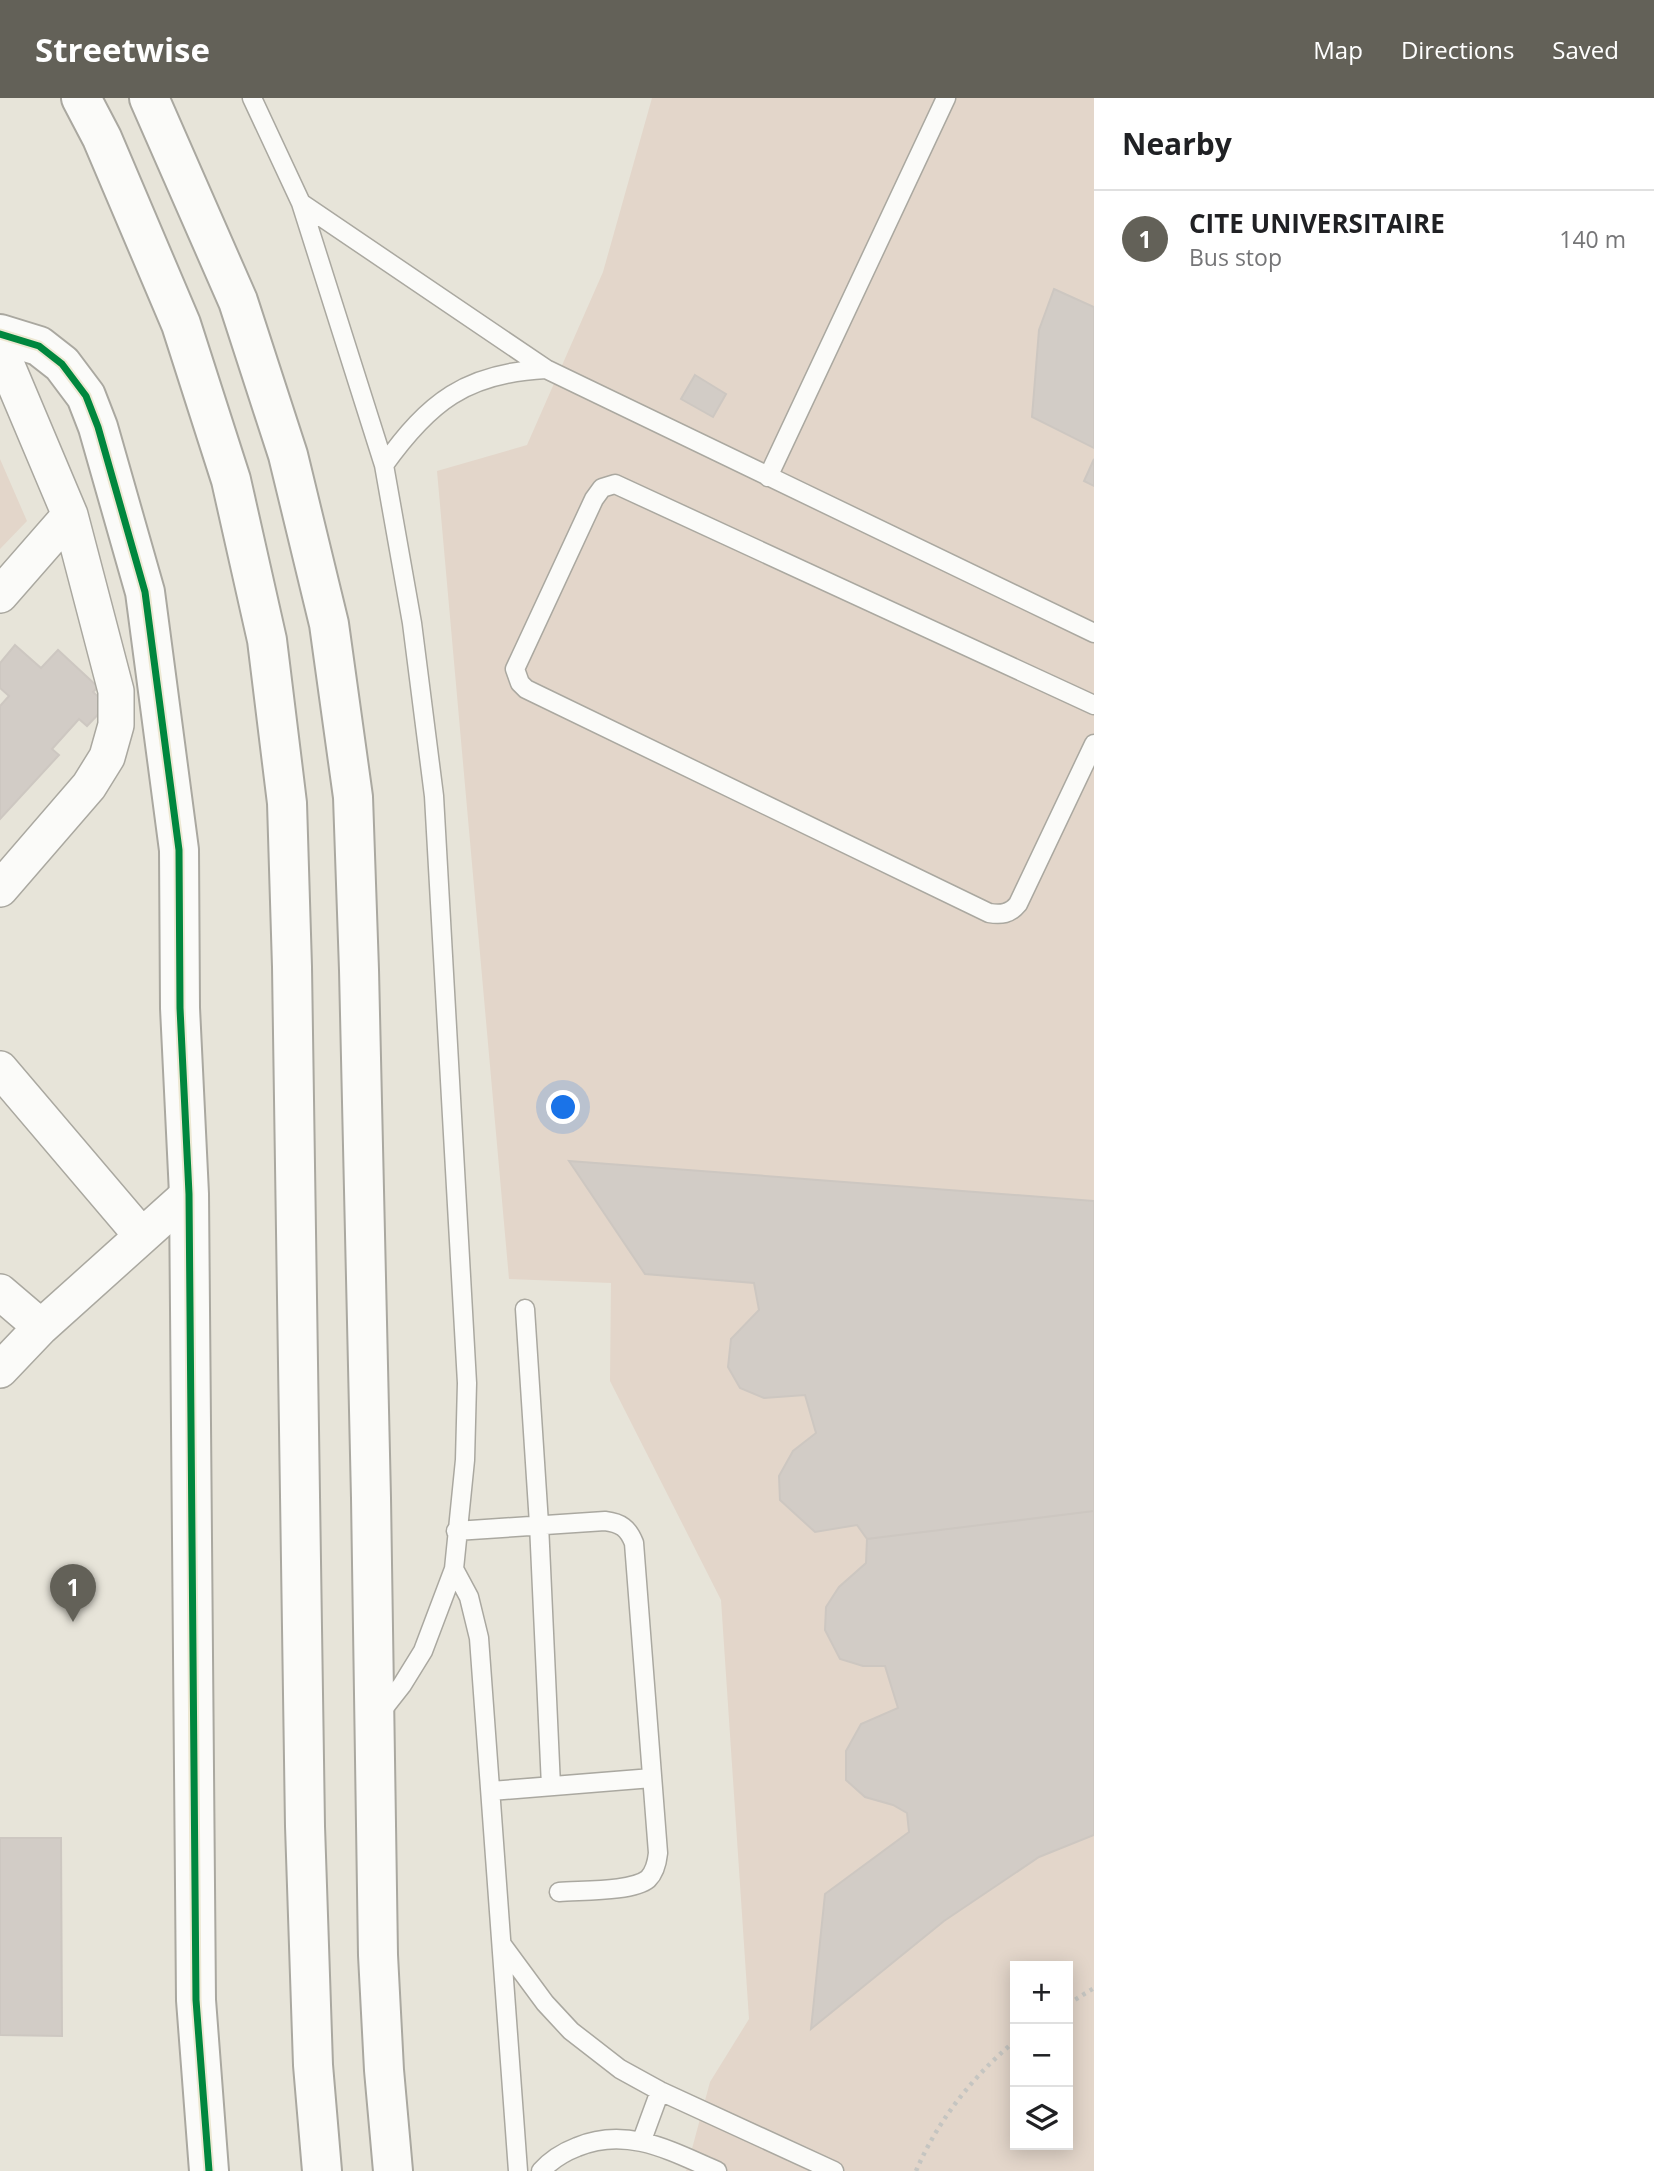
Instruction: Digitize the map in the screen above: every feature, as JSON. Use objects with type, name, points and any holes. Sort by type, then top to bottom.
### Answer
[{"type":"main road","points":[[81,98],[102,138],[181,324],[231,480],[267,640],[287,803],[305,1826],[313,2065],[322,2171]]},
{"type":"main road","points":[[149,98],[238,301],[288,454],[331,637],[353,797],[360,1012],[377,1955],[393,2171]]},
{"type":"main road","points":[[0,334],[39,345],[62,364],[86,396],[98,427],[145,592],[179,850],[180,1008],[189,1194],[196,2000],[209,2171]]},
{"type":"street","points":[[0,349],[70,514],[116,691],[116,725],[107,757],[89,786],[0,889]]},
{"type":"street","points":[[0,595],[70,514]]},
{"type":"street","points":[[0,1069],[142,1236]]},
{"type":"street","points":[[0,1370],[41,1326],[189,1194]]},
{"type":"street","points":[[0,1292],[41,1326]]},
{"type":"lane","points":[[252,98],[301,203],[384,465],[412,623],[434,796],[467,1383],[465,1460],[454,1569],[423,1651],[402,1685],[374,1721]]},
{"type":"lane","points":[[768,477],[946,98]]},
{"type":"lane","points":[[301,203],[546,369],[1094,633]]},
{"type":"lane","points":[[384,465],[407,433],[429,411],[455,393],[484,379],[514,370],[546,369]]},
{"type":"lane","points":[[1094,705],[615,484],[602,488],[594,499],[516,669],[520,683],[526,689],[989,913],[998,914],[1013,910],[1018,904],[1094,744]]},
{"type":"lane","points":[[525,1309],[539,1524],[551,1786]]},
{"type":"lane","points":[[456,1531],[539,1524],[616,1522],[631,1535],[652,1778],[656,1866],[649,1878],[638,1885],[559,1892]]},
{"type":"lane","points":[[454,1569],[469,1597],[477,1628],[519,2171]]},
{"type":"lane","points":[[491,1791],[652,1778]]},
{"type":"lane","points":[[503,1946],[545,2003],[571,2031],[620,2069],[660,2091],[834,2171]]},
{"type":"lane","points":[[642,2140],[660,2091]]},
{"type":"lane","points":[[541,2171],[565,2152],[587,2143],[623,2138],[642,2140],[717,2171]]},
{"type":"path","points":[[1073,2001],[1094,1988]]},
{"type":"path","points":[[916,2171],[925,2149],[957,2100],[1010,2044]]},
{"type":"shaded area","points":[[652,98],[1094,98],[1094,2171],[686,2171],[710,2082],[749,2019],[721,1600],[610,1381],[611,1283],[509,1279],[437,471],[527,445],[603,272]]},
{"type":"shaded area","points":[[0,459],[27,521],[0,549]]},
{"type":"building","points":[[1054,289],[1094,307],[1094,448],[1032,417],[1039,330]]},
{"type":"building","points":[[695,375],[726,394],[713,417],[681,399]]},
{"type":"building","points":[[1094,459],[1094,486],[1084,481]]},
{"type":"building","points":[[15,645],[41,668],[58,650],[98,687],[93,692],[107,705],[87,726],[79,719],[52,749],[59,755],[0,819],[0,706],[9,696],[0,688],[0,663]]},
{"type":"building","points":[[569,1161],[1094,1201],[1094,1511],[867,1539],[857,1525],[815,1532],[780,1500],[779,1476],[793,1451],[816,1433],[805,1395],[764,1398],[740,1388],[728,1367],[731,1339],[759,1310],[754,1283],[645,1274]]},
{"type":"building","points":[[1094,1511],[1094,1835],[1039,1857],[944,1921],[811,2029],[825,1894],[909,1832],[907,1813],[893,1805],[865,1797],[846,1780],[846,1751],[861,1724],[898,1708],[885,1666],[863,1666],[840,1659],[825,1630],[826,1607],[839,1587],[866,1563],[867,1539]]},
{"type":"building","points":[[0,1838],[61,1838],[62,2036],[0,2035]]},
{"type":"cycle path","points":[[0,334],[39,346],[62,364],[86,396],[98,427],[145,592],[179,850],[180,1008],[189,1194],[196,2000],[209,2171]]},
{"type":"place","name":"CITE UNIVERSITAIRE","points":[[73,1622]]}]
